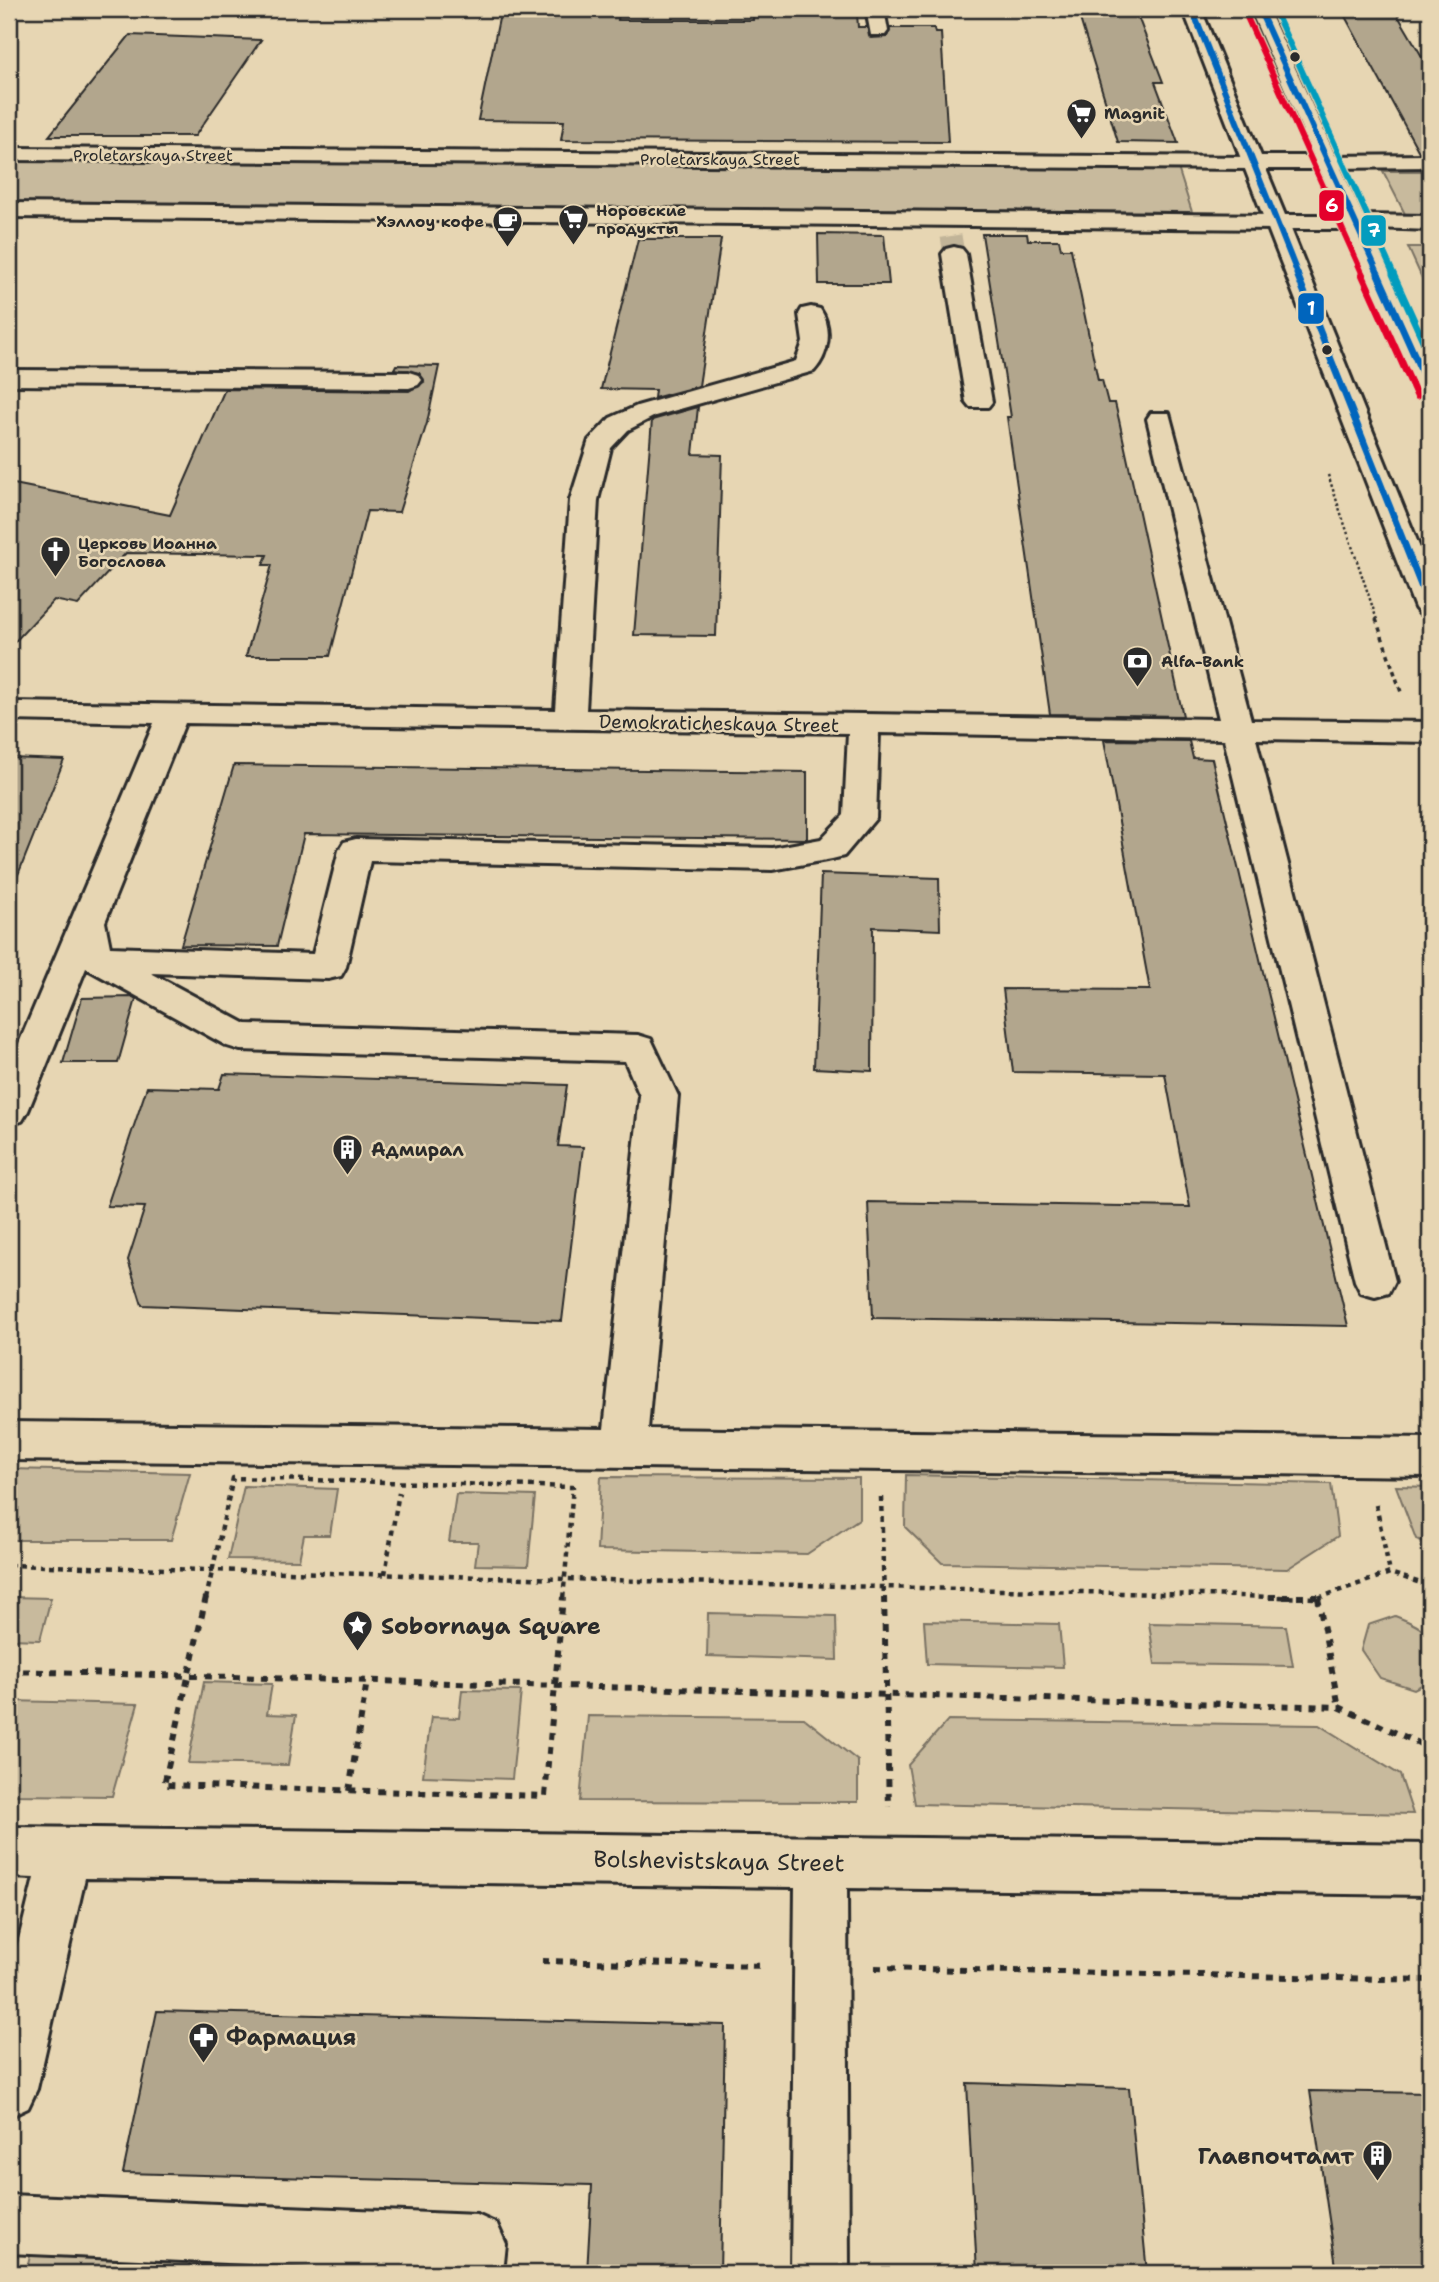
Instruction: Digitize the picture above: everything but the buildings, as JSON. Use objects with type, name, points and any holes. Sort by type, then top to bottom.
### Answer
[{"type":"street","points":[[874,9],[878,31]]},
{"type":"street","points":[[1192,9],[1430,608]]},
{"type":"street","points":[[1259,9],[1430,390]]},
{"type":"street","name":"Proletarskaya Street","points":[[9,154],[1253,163],[1430,161]]},
{"type":"street","points":[[9,209],[370,213],[951,236],[1277,222],[1430,222]]},
{"type":"street","points":[[363,238],[370,213]]},
{"type":"street","points":[[951,236],[962,315],[979,402]]},
{"type":"street","points":[[570,720],[584,500],[598,446],[620,425],[646,411],[805,366],[814,358],[816,347],[811,314]]},
{"type":"street","points":[[9,377],[410,380]]},
{"type":"street","points":[[1160,419],[1240,731],[1375,1281]]},
{"type":"street","name":"Demokraticheskaya Street","points":[[9,711],[1423,732]]},
{"type":"street","points":[[9,1111],[174,713]]},
{"type":"street","points":[[95,958],[328,967],[356,850],[772,859],[832,848],[860,818],[864,725]]},
{"type":"street","points":[[87,919],[95,958],[240,1037],[638,1048],[659,1096],[624,1448]]},
{"type":"street","points":[[9,1441],[1430,1457]]},
{"type":"street","name":"Bolshevistskaya Street","points":[[9,1852],[1430,1870]]},
{"type":"street","points":[[9,2089],[66,1852]]},
{"type":"street","points":[[820,2273],[821,1863]]},
{"type":"street","points":[[9,2224],[477,2244],[474,2273]]},
{"type":"path","points":[[1326,469],[1423,732]]},
{"type":"path","points":[[879,1451],[891,1863]]},
{"type":"path","points":[[1365,1456],[1390,1573]]},
{"type":"path","points":[[233,1478],[400,1482],[573,1487],[545,1796],[164,1785],[233,1478]]},
{"type":"path","points":[[385,1574],[400,1482]]},
{"type":"path","points":[[9,1564],[1318,1598],[1390,1573],[1430,1586]]},
{"type":"path","points":[[1318,1598],[1339,1707]]},
{"type":"path","points":[[9,1671],[1339,1707],[1430,1750]]},
{"type":"path","points":[[349,1791],[367,1681]]},
{"type":"path","points":[[542,1961],[1430,1980]]},
{"type":"shaded area","points":[[9,159],[1178,168],[1192,212],[9,203]]},
{"type":"shaded area","points":[[1383,171],[1430,171],[1430,214],[1405,214]]},
{"type":"shaded area","points":[[1408,247],[1426,247],[1430,255],[1430,296]]},
{"type":"shaded area","points":[[9,1469],[190,1473],[171,1540],[9,1540]]},
{"type":"shaded area","points":[[906,1475],[1331,1484],[1338,1536],[1287,1569],[942,1563],[905,1527]]},
{"type":"shaded area","points":[[601,1477],[859,1478],[859,1519],[807,1554],[597,1550]]},
{"type":"shaded area","points":[[244,1486],[337,1489],[330,1535],[304,1535],[299,1560],[228,1559]]},
{"type":"shaded area","points":[[1396,1486],[1430,1487],[1430,1544],[1416,1539]]},
{"type":"shaded area","points":[[456,1494],[535,1496],[528,1566],[475,1565],[478,1542],[449,1542]]},
{"type":"shaded area","points":[[9,1597],[51,1598],[40,1640],[9,1639]]},
{"type":"shaded area","points":[[708,1613],[836,1616],[837,1660],[707,1656]]},
{"type":"shaded area","points":[[1395,1616],[1419,1627],[1429,1638],[1430,1681],[1414,1689],[1380,1678],[1361,1650],[1368,1625]]},
{"type":"shaded area","points":[[924,1621],[1059,1624],[1063,1667],[927,1664]]},
{"type":"shaded area","points":[[1149,1623],[1286,1626],[1293,1666],[1155,1664]]},
{"type":"shaded area","points":[[204,1682],[272,1684],[267,1714],[296,1715],[288,1765],[188,1763]]},
{"type":"shaded area","points":[[462,1690],[521,1691],[512,1779],[423,1776],[431,1717],[459,1718]]},
{"type":"shaded area","points":[[9,1701],[138,1704],[112,1796],[9,1795]]},
{"type":"shaded area","points":[[588,1716],[804,1718],[858,1761],[858,1802],[580,1801]]},
{"type":"shaded area","points":[[948,1720],[1319,1725],[1400,1775],[1413,1814],[915,1804],[908,1765]]},
{"type":"shaded area","points":[[31,2252],[351,2264],[350,2273],[26,2273]]},
{"type":"tunnel","points":[[951,236],[954,254]]},
{"type":"transit line","name":"1","points":[[1192,9],[1430,608]]},
{"type":"transit line","name":"1","points":[[1259,9],[1430,390]]},
{"type":"transit line","name":"7","points":[[1274,9],[1430,356]]},
{"type":"transit line","name":"6","points":[[1246,15],[1417,396]]},
{"type":"place","name":"Magnit","points":[[1081,140]]},
{"type":"place","name":"Норовские продукты","points":[[573,246]]},
{"type":"place","name":"Хэллоу кофе","points":[[507,248]]},
{"type":"place","name":"Церковь Иоанна Богослова","points":[[55,579]]},
{"type":"place","name":"Alfa-Bank","points":[[1138,688]]},
{"type":"place","name":"Адмирал","points":[[348,1176]]},
{"type":"place","name":"Sobornaya Square","points":[[358,1653]]},
{"type":"place","name":"Фармация","points":[[203,2064]]},
{"type":"place","name":"Главпочтамт","points":[[1377,2183]]}]
